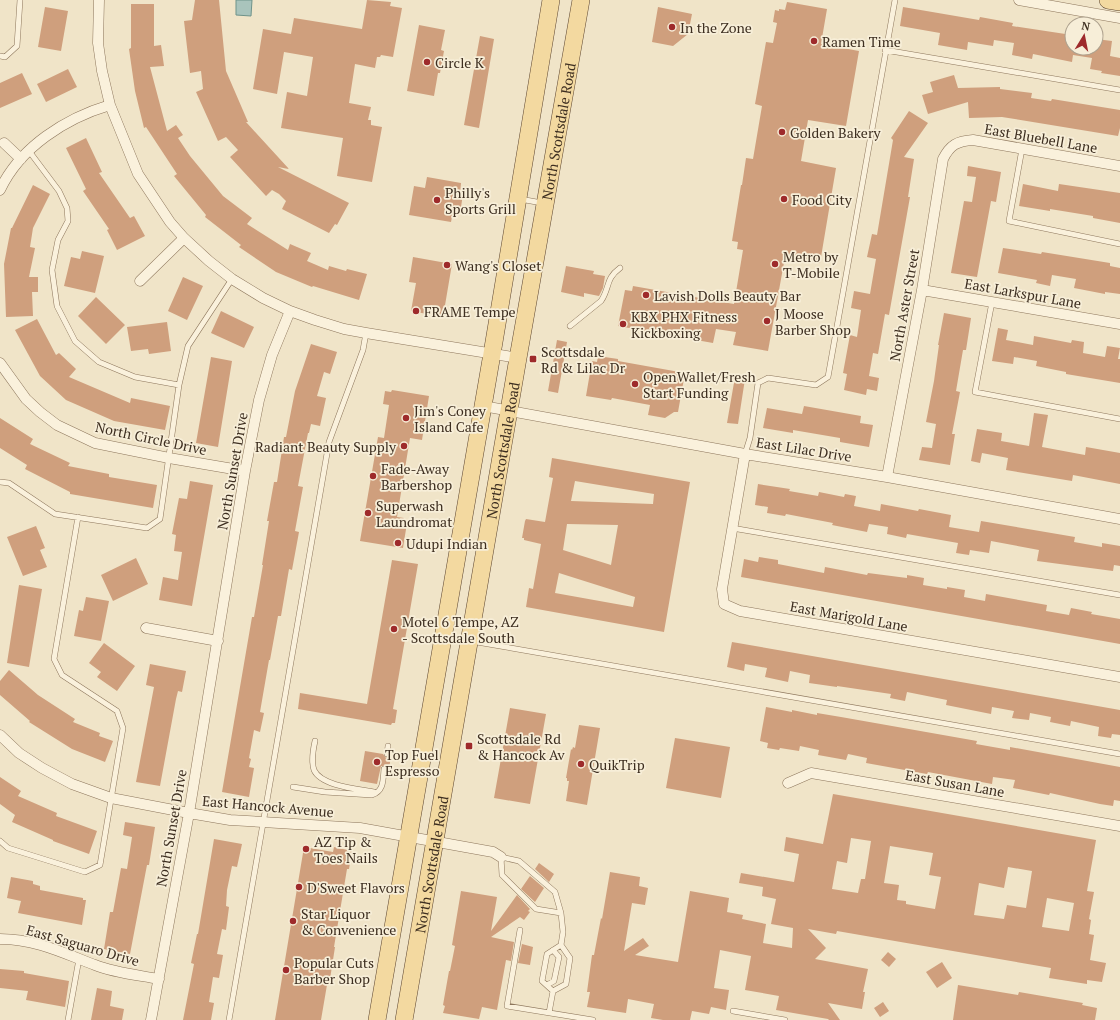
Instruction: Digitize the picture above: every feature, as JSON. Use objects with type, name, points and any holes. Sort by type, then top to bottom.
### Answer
[{"type":"main road","name":"North Scottsdale Road","points":[[377,1020],[492,354],[551,0]]},
{"type":"main road","name":"North Scottsdale Road","points":[[404,1020],[581,0]]},
{"type":"main road","points":[[1108,0],[1120,2]]},
{"type":"street","points":[[99,0],[98,44],[102,71],[110,105],[138,174],[170,222],[184,238],[209,261],[232,279],[263,298],[290,311],[344,328],[518,358]]},
{"type":"street","points":[[1019,0],[1120,18]]},
{"type":"street","points":[[0,190],[12,170],[21,159],[44,137],[60,127],[97,109],[110,105]]},
{"type":"street","name":"East Bluebell Lane","points":[[957,143],[973,140],[1120,166]]},
{"type":"street","points":[[4,143],[21,159]]},
{"type":"street","name":"North Aster Street","points":[[887,477],[922,290],[943,159],[948,149],[957,143]]},
{"type":"street","points":[[140,281],[184,238]]},
{"type":"street","name":"East Larkspur Lane","points":[[922,290],[1120,324]]},
{"type":"street","name":"North Sunset Drive","points":[[151,1020],[189,813],[245,471],[259,400],[272,355],[290,311]]},
{"type":"street","name":"North Circle Drive","points":[[2,370],[40,412],[57,424],[95,443],[245,471]]},
{"type":"street","name":"East Lilac Drive","points":[[483,406],[745,454],[887,477],[1120,519]]},
{"type":"street","name":"East Marigold Lane","points":[[745,454],[722,589],[724,604],[740,611],[1120,677]]},
{"type":"street","points":[[146,628],[218,641]]},
{"type":"street","name":"East Hancock Avenue","points":[[0,735],[19,753],[42,768],[72,784],[111,798],[230,820],[360,828],[493,852],[502,856]]},
{"type":"street","name":"East Susan Lane","points":[[788,783],[811,773],[1120,826]]},
{"type":"street","name":"East Saguaro Drive","points":[[0,938],[32,942],[54,948],[96,966],[159,979]]},
{"type":"lane","points":[[0,56],[5,57],[17,46],[20,0]]},
{"type":"lane","points":[[745,454],[750,438],[758,383],[768,378],[816,385],[828,377],[895,0]]},
{"type":"lane","points":[[885,50],[1120,90]]},
{"type":"lane","points":[[1022,149],[1009,221],[1120,244]]},
{"type":"lane","points":[[29,151],[59,191],[67,208],[68,221],[58,240],[52,270],[57,306],[75,341],[99,362],[135,376],[179,385]]},
{"type":"lane","points":[[518,198],[545,204]]},
{"type":"lane","points":[[570,326],[601,301],[605,296],[611,276],[620,268]]},
{"type":"lane","points":[[0,482],[9,483],[55,514],[147,528],[160,519],[179,385],[188,346],[232,279]]},
{"type":"lane","points":[[992,302],[975,392],[1120,419]]},
{"type":"lane","points":[[229,1020],[328,442],[363,350],[366,333]]},
{"type":"lane","points":[[0,841],[8,848],[85,872],[100,865],[123,728],[117,711],[62,675],[54,659],[78,517]]},
{"type":"lane","points":[[732,528],[1120,594]]},
{"type":"lane","points":[[470,641],[1120,754]]},
{"type":"lane","points":[[314,741],[312,763],[318,776],[333,783],[377,793]]},
{"type":"lane","points":[[387,754],[388,746]]},
{"type":"lane","points":[[293,787],[324,792],[372,795],[381,789],[384,770]]},
{"type":"lane","points":[[553,991],[566,984],[570,958],[561,945],[563,932],[561,913],[555,892],[519,861],[502,856],[502,876],[536,908],[561,913]]},
{"type":"lane","points":[[520,930],[507,1006],[593,1020]]},
{"type":"lane","points":[[553,991],[542,981],[547,954],[561,945]]},
{"type":"lane","points":[[547,985],[554,980],[556,974],[559,956],[553,950]]},
{"type":"lane","points":[[68,1020],[79,959]]},
{"type":"lane","points":[[549,1013],[553,991]]},
{"type":"lane","points":[[733,1011],[785,1020]]},
{"type":"water","points":[[236,0],[252,0],[251,16],[236,15]]},
{"type":"building","points":[[195,0],[219,0],[226,71],[248,122],[246,122],[289,169],[278,167],[349,203],[337,225],[335,224],[329,233],[282,209],[286,201],[279,194],[272,190],[266,196],[230,157],[238,150],[226,137],[218,141],[196,92],[203,89],[201,71],[190,73],[184,21],[192,20]]},
{"type":"building","points":[[367,0],[391,2],[390,6],[402,8],[393,57],[381,55],[380,57],[377,57],[375,68],[355,64],[349,103],[371,107],[368,120],[371,120],[371,125],[382,127],[372,182],[337,176],[343,138],[281,128],[287,92],[307,96],[313,57],[284,52],[277,94],[253,89],[263,29],[291,34],[294,18],[362,29]]},
{"type":"building","points":[[787,2],[827,9],[821,44],[859,51],[846,126],[808,120],[801,161],[836,168],[820,263],[785,257],[768,351],[733,345],[736,332],[716,329],[713,343],[618,326],[625,290],[632,291],[633,286],[734,304],[743,250],[737,249],[738,242],[732,241],[746,158],[753,159],[762,106],[755,104],[766,42],[773,43],[777,23],[773,22],[775,10],[785,10]]},
{"type":"building","points":[[131,4],[154,4],[154,46],[161,45],[164,66],[150,67],[167,131],[176,125],[183,135],[178,138],[190,156],[223,196],[252,218],[247,224],[288,250],[290,244],[311,253],[307,261],[328,270],[329,266],[346,271],[347,269],[367,274],[359,300],[313,286],[312,287],[276,272],[239,247],[241,245],[205,217],[206,215],[174,176],[177,174],[146,127],[144,128],[135,91],[129,49],[131,48]]},
{"type":"building","points":[[45,7],[68,11],[61,51],[38,47]]},
{"type":"building","name":"In the Zone","points":[[658,7],[692,14],[688,34],[673,46],[652,42]]},
{"type":"building","points":[[903,7],[979,20],[980,17],[1013,23],[1012,26],[1064,34],[1064,56],[1073,56],[1072,62],[1033,54],[1032,59],[1012,55],[1014,43],[994,40],[993,46],[968,42],[967,50],[938,45],[940,33],[900,26]]},
{"type":"building","name":"Circle K","points":[[419,25],[445,30],[441,50],[444,51],[434,96],[407,91]]},
{"type":"building","name":"Circle K","points":[[480,36],[494,39],[479,128],[464,125]]},
{"type":"building","points":[[1104,40],[1112,41],[1110,56],[1120,58],[1120,76],[1101,73],[1102,71],[1090,69],[1092,58],[1079,56],[1104,56]]},
{"type":"building","points":[[68,69],[77,87],[46,102],[37,84]]},
{"type":"building","points":[[22,73],[32,94],[0,108],[0,83]]},
{"type":"building","points":[[954,75],[958,88],[1000,87],[1000,89],[1032,93],[1031,98],[1051,101],[1052,99],[1120,110],[1120,128],[1118,136],[1002,117],[969,118],[968,102],[928,114],[922,95],[933,92],[930,82]]},
{"type":"building","points":[[909,111],[928,123],[904,157],[914,159],[908,197],[910,197],[889,315],[885,314],[878,354],[873,353],[869,376],[879,378],[877,391],[867,389],[866,395],[844,390],[847,374],[843,373],[850,335],[857,337],[861,310],[851,308],[854,291],[870,294],[876,259],[867,257],[872,234],[877,235],[893,140],[891,138]]},
{"type":"building","points":[[86,138],[102,172],[99,173],[130,218],[134,216],[145,236],[117,250],[107,230],[109,229],[83,191],[86,189],[66,148]]},
{"type":"building","points":[[968,166],[1001,172],[996,202],[991,201],[977,277],[951,273],[964,201],[972,202],[976,177],[967,176]]},
{"type":"building","name":"Philly's Sports Grill","points":[[427,177],[461,183],[460,193],[463,194],[461,207],[454,206],[451,222],[409,215],[414,186],[425,188]]},
{"type":"building","points":[[1023,184],[1058,191],[1059,184],[1120,193],[1120,223],[1093,218],[1093,216],[1019,206]]},
{"type":"building","points":[[33,185],[50,194],[33,228],[30,247],[35,248],[29,277],[38,277],[38,292],[32,292],[33,316],[6,317],[4,264],[11,228]]},
{"type":"building","points":[[1003,248],[1041,254],[1042,252],[1110,263],[1110,266],[1120,268],[1120,294],[1105,292],[1105,294],[1074,288],[1076,279],[1052,275],[1050,286],[1036,283],[1037,280],[998,273]]},
{"type":"building","points":[[82,251],[104,256],[95,293],[64,286],[71,257],[80,259]]},
{"type":"building","points":[[413,257],[452,264],[443,317],[411,311],[416,283],[409,282]]},
{"type":"building","points":[[566,266],[594,271],[593,274],[605,276],[603,288],[599,296],[584,293],[584,297],[561,292]]},
{"type":"building","points":[[183,277],[203,286],[187,320],[168,311]]},
{"type":"building","points":[[96,297],[125,325],[106,344],[78,316]]},
{"type":"building","points":[[221,311],[254,327],[244,348],[211,333]]},
{"type":"building","points":[[944,313],[971,318],[966,350],[963,350],[956,391],[960,392],[952,434],[955,434],[950,465],[919,460],[922,447],[932,448],[936,424],[926,422],[934,381],[938,345]]},
{"type":"building","points":[[37,319],[56,355],[59,353],[76,369],[69,377],[130,403],[131,398],[170,406],[165,430],[114,421],[66,400],[40,376],[15,330]]},
{"type":"building","points":[[167,322],[171,351],[149,354],[148,349],[131,351],[127,327]]},
{"type":"building","points":[[998,328],[1008,330],[1006,340],[1033,345],[1034,336],[1071,343],[1072,340],[1084,342],[1083,353],[1105,357],[1107,346],[1120,348],[1118,359],[1120,359],[1120,383],[1066,374],[1066,372],[1036,366],[1037,361],[1014,357],[1013,364],[992,361]]},
{"type":"building","points":[[557,340],[567,342],[558,393],[548,391]]},
{"type":"building","points":[[311,344],[337,352],[330,374],[324,372],[317,396],[326,398],[320,426],[311,424],[308,433],[298,486],[303,487],[295,531],[299,532],[292,570],[289,569],[281,616],[278,616],[269,660],[260,712],[264,713],[260,732],[254,730],[249,758],[251,759],[249,767],[254,768],[249,797],[222,792],[252,617],[254,617],[263,565],[269,521],[267,521],[274,482],[277,482],[284,437],[286,437],[295,391]]},
{"type":"building","name":"OpenWallet/Fresh Start Funding","points":[[598,356],[685,373],[678,412],[674,412],[665,418],[648,415],[650,405],[612,398],[611,400],[586,396],[592,361],[597,362]]},
{"type":"building","points":[[211,357],[232,361],[218,447],[196,443]]},
{"type":"building","points":[[735,377],[745,379],[738,424],[727,423]]},
{"type":"building","points":[[392,390],[429,396],[422,440],[410,438],[397,517],[404,518],[403,522],[407,523],[403,548],[360,541],[378,437],[384,438],[389,405],[383,404],[385,391],[391,392]]},
{"type":"building","points":[[804,406],[861,416],[860,423],[873,425],[869,447],[840,442],[840,438],[793,430],[793,433],[763,428],[767,408],[802,414]]},
{"type":"building","points":[[1034,413],[1048,415],[1042,447],[1085,455],[1086,447],[1120,453],[1120,484],[1073,475],[1072,481],[1006,470],[1008,458],[982,453],[980,463],[971,461],[977,429],[1002,433],[1001,441],[1029,446]]},
{"type":"building","points":[[0,418],[33,439],[30,444],[70,463],[68,466],[109,474],[109,477],[157,485],[153,508],[70,494],[70,492],[25,469],[27,465],[0,448]]},
{"type":"building","points":[[552,458],[690,482],[664,632],[526,607],[529,588],[533,589],[541,544],[524,540],[524,538],[522,538],[525,521],[526,519],[545,522],[553,478],[549,477]],"holes":[[[575,481],[654,494],[653,504],[571,501]],[[567,524],[618,525],[611,565],[563,550]],[[559,573],[635,597],[633,607],[555,593]]]},
{"type":"building","points":[[190,481],[213,485],[192,606],[159,600],[163,577],[178,580],[182,552],[174,551],[176,535],[172,534],[179,498],[187,499]]},
{"type":"building","points":[[758,484],[790,489],[789,491],[818,496],[819,492],[844,497],[845,494],[856,496],[854,506],[880,511],[881,504],[951,515],[949,527],[979,532],[981,521],[1075,537],[1074,542],[1102,547],[1102,543],[1120,546],[1120,566],[1114,565],[1113,571],[1037,561],[1039,550],[991,541],[989,553],[970,550],[969,555],[956,553],[958,543],[907,534],[906,538],[887,534],[888,527],[869,524],[867,532],[832,525],[833,523],[786,514],[785,516],[767,513],[768,507],[755,505]]},
{"type":"building","points":[[36,526],[45,548],[40,550],[47,567],[23,576],[7,537]]},
{"type":"building","points":[[759,557],[778,560],[778,564],[824,573],[825,567],[867,575],[868,573],[907,578],[907,575],[924,578],[923,585],[965,590],[964,597],[985,601],[986,594],[1047,605],[1046,611],[1069,615],[1071,608],[1092,612],[1091,614],[1120,619],[1120,644],[741,577],[744,559],[758,562]]},
{"type":"building","points":[[136,558],[148,584],[113,601],[101,575]]},
{"type":"building","name":"Motel 6 Tempe, AZ - Scottsdale South","points":[[392,560],[418,564],[393,709],[397,710],[395,723],[392,723],[391,725],[298,709],[300,693],[367,704]]},
{"type":"building","points":[[19,585],[42,589],[29,667],[7,663]]},
{"type":"building","points":[[86,597],[109,601],[101,641],[74,636],[79,610],[83,611]]},
{"type":"building","points":[[732,642],[1120,710],[1120,735],[1112,734],[1111,738],[1098,736],[1099,727],[1071,721],[1070,726],[1050,722],[1051,717],[1030,713],[1029,720],[1012,718],[1014,711],[992,707],[991,714],[946,705],[947,700],[907,692],[905,701],[890,698],[891,694],[809,683],[810,675],[790,671],[788,682],[765,677],[767,668],[745,664],[744,671],[727,667]]},
{"type":"building","points":[[104,643],[135,666],[117,691],[97,677],[101,672],[89,663]]},
{"type":"building","points":[[150,664],[186,671],[182,692],[178,691],[176,699],[160,786],[136,782],[154,687],[146,685]]},
{"type":"building","points":[[9,670],[38,695],[75,719],[73,722],[100,733],[99,736],[113,741],[105,762],[72,749],[29,722],[30,721],[0,695],[0,681]]},
{"type":"building","points":[[766,707],[792,712],[792,710],[817,715],[817,713],[841,717],[977,741],[976,744],[1010,750],[1010,747],[1120,767],[1120,801],[1114,800],[1113,806],[1100,804],[1050,793],[1049,795],[1013,788],[1015,780],[993,777],[992,784],[928,772],[927,774],[866,763],[867,758],[848,754],[846,760],[818,755],[819,750],[800,746],[799,751],[780,748],[779,750],[767,748],[768,743],[760,741]]},
{"type":"building","points":[[510,708],[546,714],[530,804],[494,798]]},
{"type":"building","name":"QuikTrip","points":[[579,725],[600,728],[587,805],[566,801],[569,781],[567,781],[566,778],[571,749],[572,750],[573,747],[575,748]]},
{"type":"building","points":[[675,738],[730,747],[721,798],[666,788]]},
{"type":"building","name":"Top Fuel Espresso","points":[[365,751],[383,754],[386,758],[391,755],[389,770],[386,766],[381,766],[377,784],[360,781]]},
{"type":"building","points":[[0,777],[21,791],[18,796],[57,813],[56,816],[97,831],[89,854],[53,841],[12,822],[15,815],[0,804]]},
{"type":"building","points":[[833,794],[1096,840],[1087,891],[1094,892],[1089,919],[1091,920],[1089,934],[1094,935],[1090,960],[1106,963],[1102,982],[1087,980],[1087,984],[1049,978],[1051,968],[837,931],[836,934],[808,929],[826,948],[815,959],[868,969],[863,992],[865,992],[862,1009],[828,1003],[840,1020],[829,1020],[776,1010],[779,996],[745,990],[751,956],[720,950],[714,988],[729,990],[726,1010],[711,1007],[709,1014],[692,1011],[690,1020],[663,1020],[651,1018],[654,1004],[628,999],[626,1013],[587,1007],[590,992],[587,992],[592,955],[594,955],[601,918],[602,919],[610,872],[640,877],[639,886],[648,888],[645,905],[632,903],[624,951],[643,938],[649,946],[635,955],[678,962],[690,891],[729,898],[727,912],[743,915],[742,919],[766,924],[763,943],[792,948],[793,928],[771,924],[776,899],[762,896],[763,887],[739,883],[741,873],[794,882],[799,854],[784,851],[786,837],[823,844]],"holes":[[[851,838],[871,841],[865,879],[861,879],[858,893],[832,889],[837,861],[847,863]],[[890,846],[933,853],[929,875],[941,877],[935,909],[906,904],[906,901],[897,900],[899,885],[884,883]],[[1008,867],[1032,871],[1026,908],[1007,905],[1004,919],[974,915],[979,883],[1004,888]],[[1047,898],[1074,903],[1069,931],[1042,927]]]},
{"type":"building","points":[[125,822],[155,827],[149,865],[147,865],[130,954],[104,949],[110,912],[113,912],[121,868],[127,869],[132,837],[123,835]]},
{"type":"building","points":[[214,839],[242,844],[237,867],[232,866],[227,890],[226,906],[229,907],[226,930],[222,929],[217,954],[223,955],[219,978],[213,977],[209,1002],[214,1003],[211,1020],[183,1020],[194,964],[191,963],[198,934]]},
{"type":"building","points":[[304,847],[333,852],[334,847],[352,851],[349,869],[347,869],[330,979],[328,979],[321,1020],[275,1020]]},
{"type":"building","points":[[539,863],[554,874],[549,882],[535,869]]},
{"type":"building","points":[[530,876],[544,888],[535,902],[521,889]]},
{"type":"building","points":[[11,877],[33,881],[33,884],[40,886],[40,890],[83,898],[83,900],[86,900],[82,925],[18,913],[21,901],[7,898]]},
{"type":"building","points":[[461,891],[497,897],[491,931],[517,895],[530,909],[528,911],[530,912],[524,920],[520,917],[491,937],[514,942],[511,961],[506,960],[497,1010],[482,1007],[479,1019],[443,1013],[449,971],[455,946],[452,945]]},
{"type":"building","points":[[522,944],[533,947],[530,965],[518,963]]},
{"type":"building","points":[[888,952],[896,959],[889,967],[881,960]]},
{"type":"building","points":[[942,962],[952,978],[937,988],[926,972]]},
{"type":"building","points":[[0,969],[24,971],[24,973],[69,981],[65,1007],[26,1000],[28,991],[0,988]]},
{"type":"building","points":[[958,985],[1018,995],[1019,992],[1083,1003],[1082,1005],[1097,1008],[1095,1020],[953,1020]]},
{"type":"building","points":[[97,988],[112,991],[110,1006],[124,1009],[122,1020],[91,1020]]},
{"type":"building","points":[[883,1002],[889,1011],[880,1017],[874,1008]]},
{"type":"place","name":"In the Zone","points":[[672,27]]},
{"type":"place","name":"Ramen Time","points":[[814,41]]},
{"type":"place","name":"Circle K","points":[[427,62]]},
{"type":"place","name":"Golden Bakery","points":[[782,132]]},
{"type":"place","name":"Food City","points":[[784,199]]},
{"type":"place","name":"Philly's Sports Grill","points":[[437,200]]},
{"type":"place","name":"Metro by T-Mobile","points":[[775,264]]},
{"type":"place","name":"Wang's Closet","points":[[447,265]]},
{"type":"place","name":"Lavish Dolls Beauty Bar","points":[[646,295]]},
{"type":"place","name":"FRAME Tempe","points":[[416,311]]},
{"type":"place","name":"J Moose Barber Shop","points":[[767,321]]},
{"type":"place","name":"KBX PHX Fitness Kickboxing","points":[[623,324]]},
{"type":"place","name":"Scottsdale Rd & Lilac Dr","points":[[533,359]]},
{"type":"place","name":"OpenWallet/Fresh Start Funding","points":[[635,384]]},
{"type":"place","name":"Jim's Coney Island Cafe","points":[[406,418]]},
{"type":"place","name":"Radiant Beauty Supply","points":[[404,446]]},
{"type":"place","name":"Fade-Away Barbershop","points":[[373,476]]},
{"type":"place","name":"Superwash Laundromat","points":[[368,513]]},
{"type":"place","name":"Udupi Indian","points":[[398,543]]},
{"type":"place","name":"Motel 6 Tempe, AZ - Scottsdale South","points":[[394,629]]},
{"type":"place","name":"Scottsdale Rd & Hancock Av","points":[[469,746]]},
{"type":"place","name":"Top Fuel Espresso","points":[[377,762]]},
{"type":"place","name":"QuikTrip","points":[[581,764]]},
{"type":"place","name":"AZ Tip & Toes Nails","points":[[306,849]]},
{"type":"place","name":"D'Sweet Flavors","points":[[299,887]]},
{"type":"place","name":"Star Liquor & Convenience","points":[[293,921]]},
{"type":"place","name":"Popular Cuts Barber Shop","points":[[286,970]]}]
